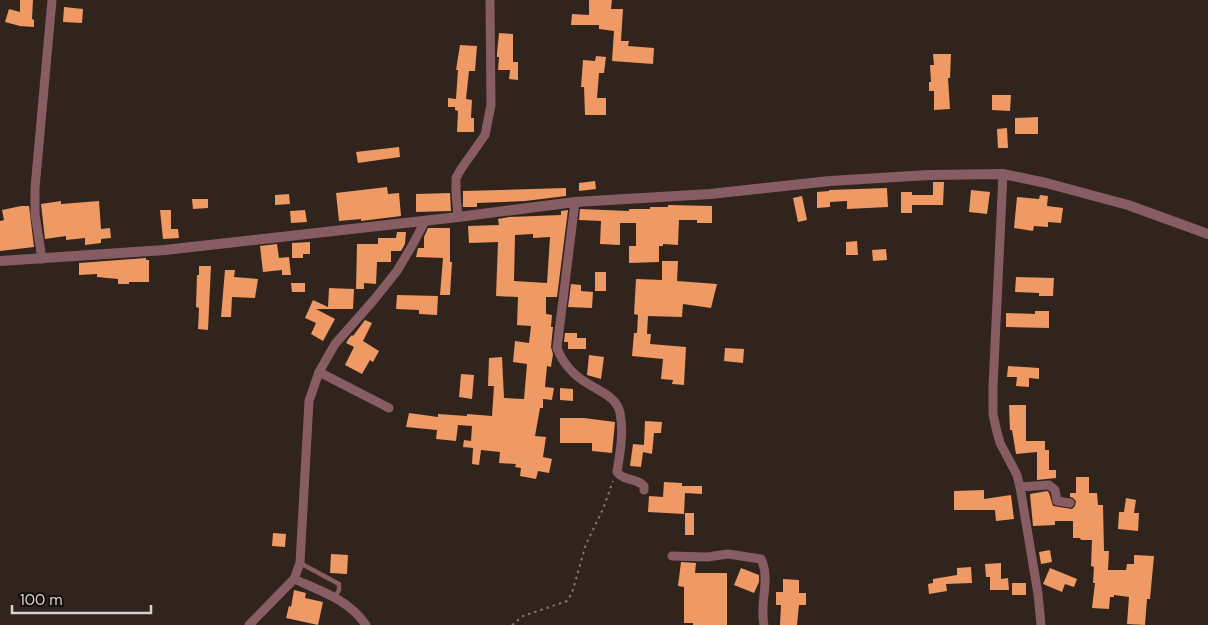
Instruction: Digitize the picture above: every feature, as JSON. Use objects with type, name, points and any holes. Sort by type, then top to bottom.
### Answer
[{"type":"street","points":[[42,259],[35,214],[35,188],[52,0]]},
{"type":"street","points":[[458,217],[456,208],[456,178],[485,135],[490,105],[490,0]]},
{"type":"street","points":[[0,261],[165,250],[575,202],[710,194],[830,181],[929,175],[1003,174],[1046,183],[1097,195],[1208,234]]},
{"type":"street","points":[[1003,174],[992,387],[993,414],[1000,443],[1013,464],[1020,487],[1038,594],[1041,625]]},
{"type":"street","points":[[575,202],[557,348],[566,364],[585,382],[606,393],[620,412],[622,431],[617,472],[624,478],[642,483],[644,490]]},
{"type":"street","points":[[249,625],[294,579],[300,563],[309,401],[318,372],[335,344],[397,271],[413,244],[424,220]]},
{"type":"street","points":[[318,372],[389,408]]},
{"type":"street","points":[[1020,487],[1049,485],[1055,490],[1057,501],[1070,503]]},
{"type":"street","points":[[672,556],[707,557],[728,554],[761,559],[766,575],[762,616],[764,625]]},
{"type":"street","points":[[294,579],[335,597],[349,606],[366,625]]},
{"type":"lane","points":[[300,563],[339,584],[339,590],[335,597]]},
{"type":"path","points":[[512,625],[523,616],[567,601],[572,593],[586,544],[603,509],[617,472]]},
{"type":"building","points":[[20,0],[33,0],[32,19],[34,20],[34,27],[5,22],[9,9],[20,12]]},
{"type":"building","points":[[589,0],[612,0],[611,9],[623,9],[621,41],[629,41],[628,46],[654,48],[653,64],[612,61],[614,31],[599,29],[599,25],[571,25],[572,14],[589,15]]},
{"type":"building","points":[[64,7],[83,9],[82,23],[63,22]]},
{"type":"building","points":[[499,33],[513,34],[513,62],[518,62],[518,80],[509,79],[510,70],[498,70]]},
{"type":"building","points":[[460,45],[477,46],[475,71],[469,71],[466,99],[472,100],[471,118],[474,118],[474,132],[457,132],[458,111],[455,110],[455,107],[448,107],[448,98],[456,99],[458,70],[456,70]]},
{"type":"building","points":[[933,54],[951,54],[950,78],[948,78],[950,109],[934,110],[934,91],[929,91],[929,82],[931,82],[930,65],[934,65]]},
{"type":"building","points":[[596,56],[606,57],[604,73],[599,73],[597,98],[606,98],[606,115],[585,115],[584,87],[581,87],[583,60],[595,61]]},
{"type":"building","points":[[992,95],[1011,95],[1010,111],[992,110]]},
{"type":"building","points":[[1038,117],[1038,134],[1015,134],[1015,118]]},
{"type":"building","points":[[1007,128],[1008,148],[998,148],[997,129]]},
{"type":"building","points":[[399,147],[400,157],[358,163],[356,152]]},
{"type":"building","points":[[595,181],[596,189],[579,191],[579,183]]},
{"type":"building","points":[[933,182],[944,182],[943,205],[912,205],[912,213],[901,213],[901,192],[912,192],[912,195],[933,195]]},
{"type":"building","points":[[387,187],[388,194],[399,193],[401,216],[361,221],[361,219],[339,221],[336,193]]},
{"type":"building","points":[[566,188],[566,196],[525,201],[477,203],[477,207],[463,207],[463,191]]},
{"type":"building","points":[[887,188],[888,207],[847,209],[847,201],[830,202],[830,207],[817,208],[817,192]]},
{"type":"building","points":[[971,190],[990,192],[987,214],[969,212]]},
{"type":"building","points":[[450,193],[451,211],[416,212],[416,194]]},
{"type":"building","points":[[289,194],[290,204],[275,205],[275,195]]},
{"type":"building","points":[[1040,195],[1048,196],[1047,206],[1063,208],[1061,223],[1048,222],[1048,227],[1034,226],[1033,231],[1014,228],[1017,197],[1039,199]]},
{"type":"building","points":[[802,196],[807,220],[798,222],[793,198]]},
{"type":"building","points":[[192,199],[208,199],[208,208],[193,209]]},
{"type":"building","points":[[61,201],[61,204],[99,201],[101,229],[110,228],[111,238],[101,239],[101,243],[85,245],[85,238],[66,240],[66,236],[45,239],[41,204]]},
{"type":"building","points":[[668,205],[712,206],[712,223],[697,223],[697,220],[679,220],[678,245],[663,244],[663,246],[659,246],[659,262],[629,263],[629,246],[636,246],[636,223],[620,223],[620,245],[600,244],[601,221],[579,220],[580,209],[629,211],[629,209],[668,207]]},
{"type":"building","points":[[29,206],[34,247],[0,251],[0,221],[4,220],[2,210]]},
{"type":"building","points":[[160,210],[171,210],[171,229],[178,229],[179,238],[163,239]]},
{"type":"building","points":[[305,210],[307,222],[291,223],[290,211]]},
{"type":"building","points":[[568,210],[557,297],[546,297],[546,314],[552,315],[551,347],[553,354],[551,367],[547,366],[545,387],[554,388],[552,400],[543,399],[543,408],[540,408],[535,436],[546,437],[543,457],[552,459],[549,473],[538,471],[536,479],[520,476],[521,468],[515,467],[516,464],[499,463],[500,452],[481,450],[479,465],[472,464],[473,448],[463,447],[464,440],[471,441],[472,426],[458,425],[456,441],[436,439],[437,430],[406,427],[409,413],[438,417],[438,414],[492,416],[494,386],[488,386],[489,358],[502,357],[504,398],[524,399],[527,364],[513,362],[515,341],[529,343],[531,326],[517,325],[518,297],[496,296],[498,242],[469,243],[468,226],[499,225],[498,219],[509,217],[561,215],[561,211]],"holes":[[[533,234],[533,238],[550,237],[547,283],[514,281],[515,235]]]},
{"type":"building","points":[[428,228],[450,228],[450,262],[452,262],[450,295],[440,295],[443,258],[416,257],[418,248],[424,248],[424,237]]},
{"type":"building","points":[[397,232],[406,232],[405,244],[401,251],[391,251],[391,262],[377,262],[376,284],[364,283],[364,289],[356,289],[357,244],[378,244],[378,238],[396,238]]},
{"type":"building","points":[[857,241],[858,255],[846,255],[846,242]]},
{"type":"building","points":[[310,242],[310,254],[303,254],[303,258],[292,258],[292,243]]},
{"type":"building","points":[[277,244],[279,258],[289,257],[291,275],[282,275],[282,270],[263,272],[260,246]]},
{"type":"building","points":[[886,249],[887,260],[873,261],[872,250]]},
{"type":"building","points":[[146,258],[146,260],[149,260],[149,282],[118,284],[118,279],[97,277],[97,274],[79,275],[79,263]]},
{"type":"building","points":[[662,261],[678,261],[677,281],[717,284],[711,308],[683,304],[682,317],[648,316],[647,334],[651,334],[650,344],[686,347],[684,385],[672,384],[673,380],[661,379],[663,359],[632,356],[634,333],[637,333],[638,315],[634,314],[636,279],[662,280]]},
{"type":"building","points":[[199,266],[211,266],[208,330],[198,329],[199,308],[196,307]]},
{"type":"building","points":[[225,270],[235,270],[234,277],[258,279],[255,298],[232,297],[231,317],[221,317]]},
{"type":"building","points":[[595,272],[606,272],[606,291],[595,291]]},
{"type":"building","points":[[1016,277],[1054,278],[1053,296],[1039,296],[1039,293],[1015,292]]},
{"type":"building","points":[[291,283],[305,283],[305,292],[292,292]]},
{"type":"building","points":[[571,284],[581,285],[581,291],[593,292],[592,308],[568,307]]},
{"type":"building","points":[[329,288],[354,289],[353,309],[316,309],[335,319],[323,341],[311,334],[316,323],[305,318],[313,300],[328,307]]},
{"type":"building","points":[[397,295],[438,296],[437,315],[419,314],[419,310],[396,309]]},
{"type":"building","points":[[1035,311],[1049,311],[1049,328],[1006,327],[1006,313],[1035,314]]},
{"type":"building","points":[[365,320],[372,323],[363,341],[379,351],[373,362],[370,360],[362,374],[345,365],[354,347],[346,343]]},
{"type":"building","points":[[565,333],[577,333],[577,338],[586,338],[586,349],[568,349],[568,342],[564,342]]},
{"type":"building","points":[[725,348],[744,349],[743,363],[724,361]]},
{"type":"building","points":[[589,355],[604,357],[601,379],[587,375]]},
{"type":"building","points":[[1008,366],[1039,368],[1039,379],[1029,378],[1029,387],[1016,386],[1017,377],[1007,377]]},
{"type":"building","points":[[461,374],[474,375],[472,399],[459,397]]},
{"type":"building","points":[[560,388],[573,389],[573,401],[560,400]]},
{"type":"building","points":[[1009,405],[1026,405],[1026,441],[1045,441],[1045,450],[1049,450],[1049,470],[1056,470],[1056,478],[1037,480],[1037,452],[1016,454],[1012,430],[1010,430]]},
{"type":"building","points":[[560,418],[584,418],[615,422],[612,453],[592,451],[592,443],[560,443]]},
{"type":"building","points":[[645,421],[662,422],[661,433],[654,433],[652,454],[643,452],[641,467],[630,466],[633,444],[644,445]]},
{"type":"building","points":[[1076,477],[1089,477],[1089,493],[1097,493],[1098,505],[1103,505],[1104,551],[1109,551],[1108,570],[1126,570],[1127,564],[1134,564],[1134,555],[1154,556],[1150,599],[1147,599],[1145,625],[1127,624],[1129,597],[1114,595],[1114,597],[1110,597],[1109,609],[1092,608],[1095,583],[1093,583],[1094,567],[1091,566],[1092,540],[1073,538],[1073,521],[1055,521],[1055,525],[1033,526],[1030,494],[1047,491],[1053,506],[1072,509],[1076,501],[1070,497],[1070,493],[1076,493]]},
{"type":"building","points":[[664,482],[682,483],[682,486],[702,486],[702,494],[685,493],[684,514],[648,512],[649,496],[663,497]]},
{"type":"building","points":[[984,490],[984,499],[1011,495],[1014,519],[996,521],[995,510],[954,510],[954,491]]},
{"type":"building","points":[[1126,498],[1136,500],[1134,513],[1139,513],[1138,531],[1118,529],[1119,512],[1124,512]]},
{"type":"building","points":[[685,513],[694,513],[694,535],[685,535]]},
{"type":"building","points":[[273,533],[286,534],[285,547],[272,546]]},
{"type":"building","points":[[1050,550],[1052,562],[1041,564],[1039,552]]},
{"type":"building","points":[[331,554],[348,555],[347,574],[330,573]]},
{"type":"building","points":[[681,562],[696,563],[695,573],[727,573],[727,625],[693,625],[693,623],[684,623],[684,587],[678,586]]},
{"type":"building","points":[[1001,563],[1001,579],[1008,578],[1009,590],[990,590],[990,577],[986,577],[985,564]]},
{"type":"building","points":[[971,567],[972,583],[946,584],[947,591],[929,594],[928,584],[933,583],[933,579],[957,575],[957,568]]},
{"type":"building","points":[[741,568],[759,575],[759,582],[754,593],[734,585]]},
{"type":"building","points":[[1050,568],[1077,579],[1074,587],[1065,584],[1062,592],[1043,584]]},
{"type":"building","points":[[783,579],[799,580],[799,593],[806,593],[806,605],[799,605],[797,625],[780,625],[781,605],[776,605],[776,592],[783,592]]},
{"type":"building","points":[[1012,583],[1026,583],[1026,595],[1012,595]]},
{"type":"building","points":[[294,590],[306,593],[305,598],[323,602],[318,625],[286,618],[289,606],[291,607]]}]
